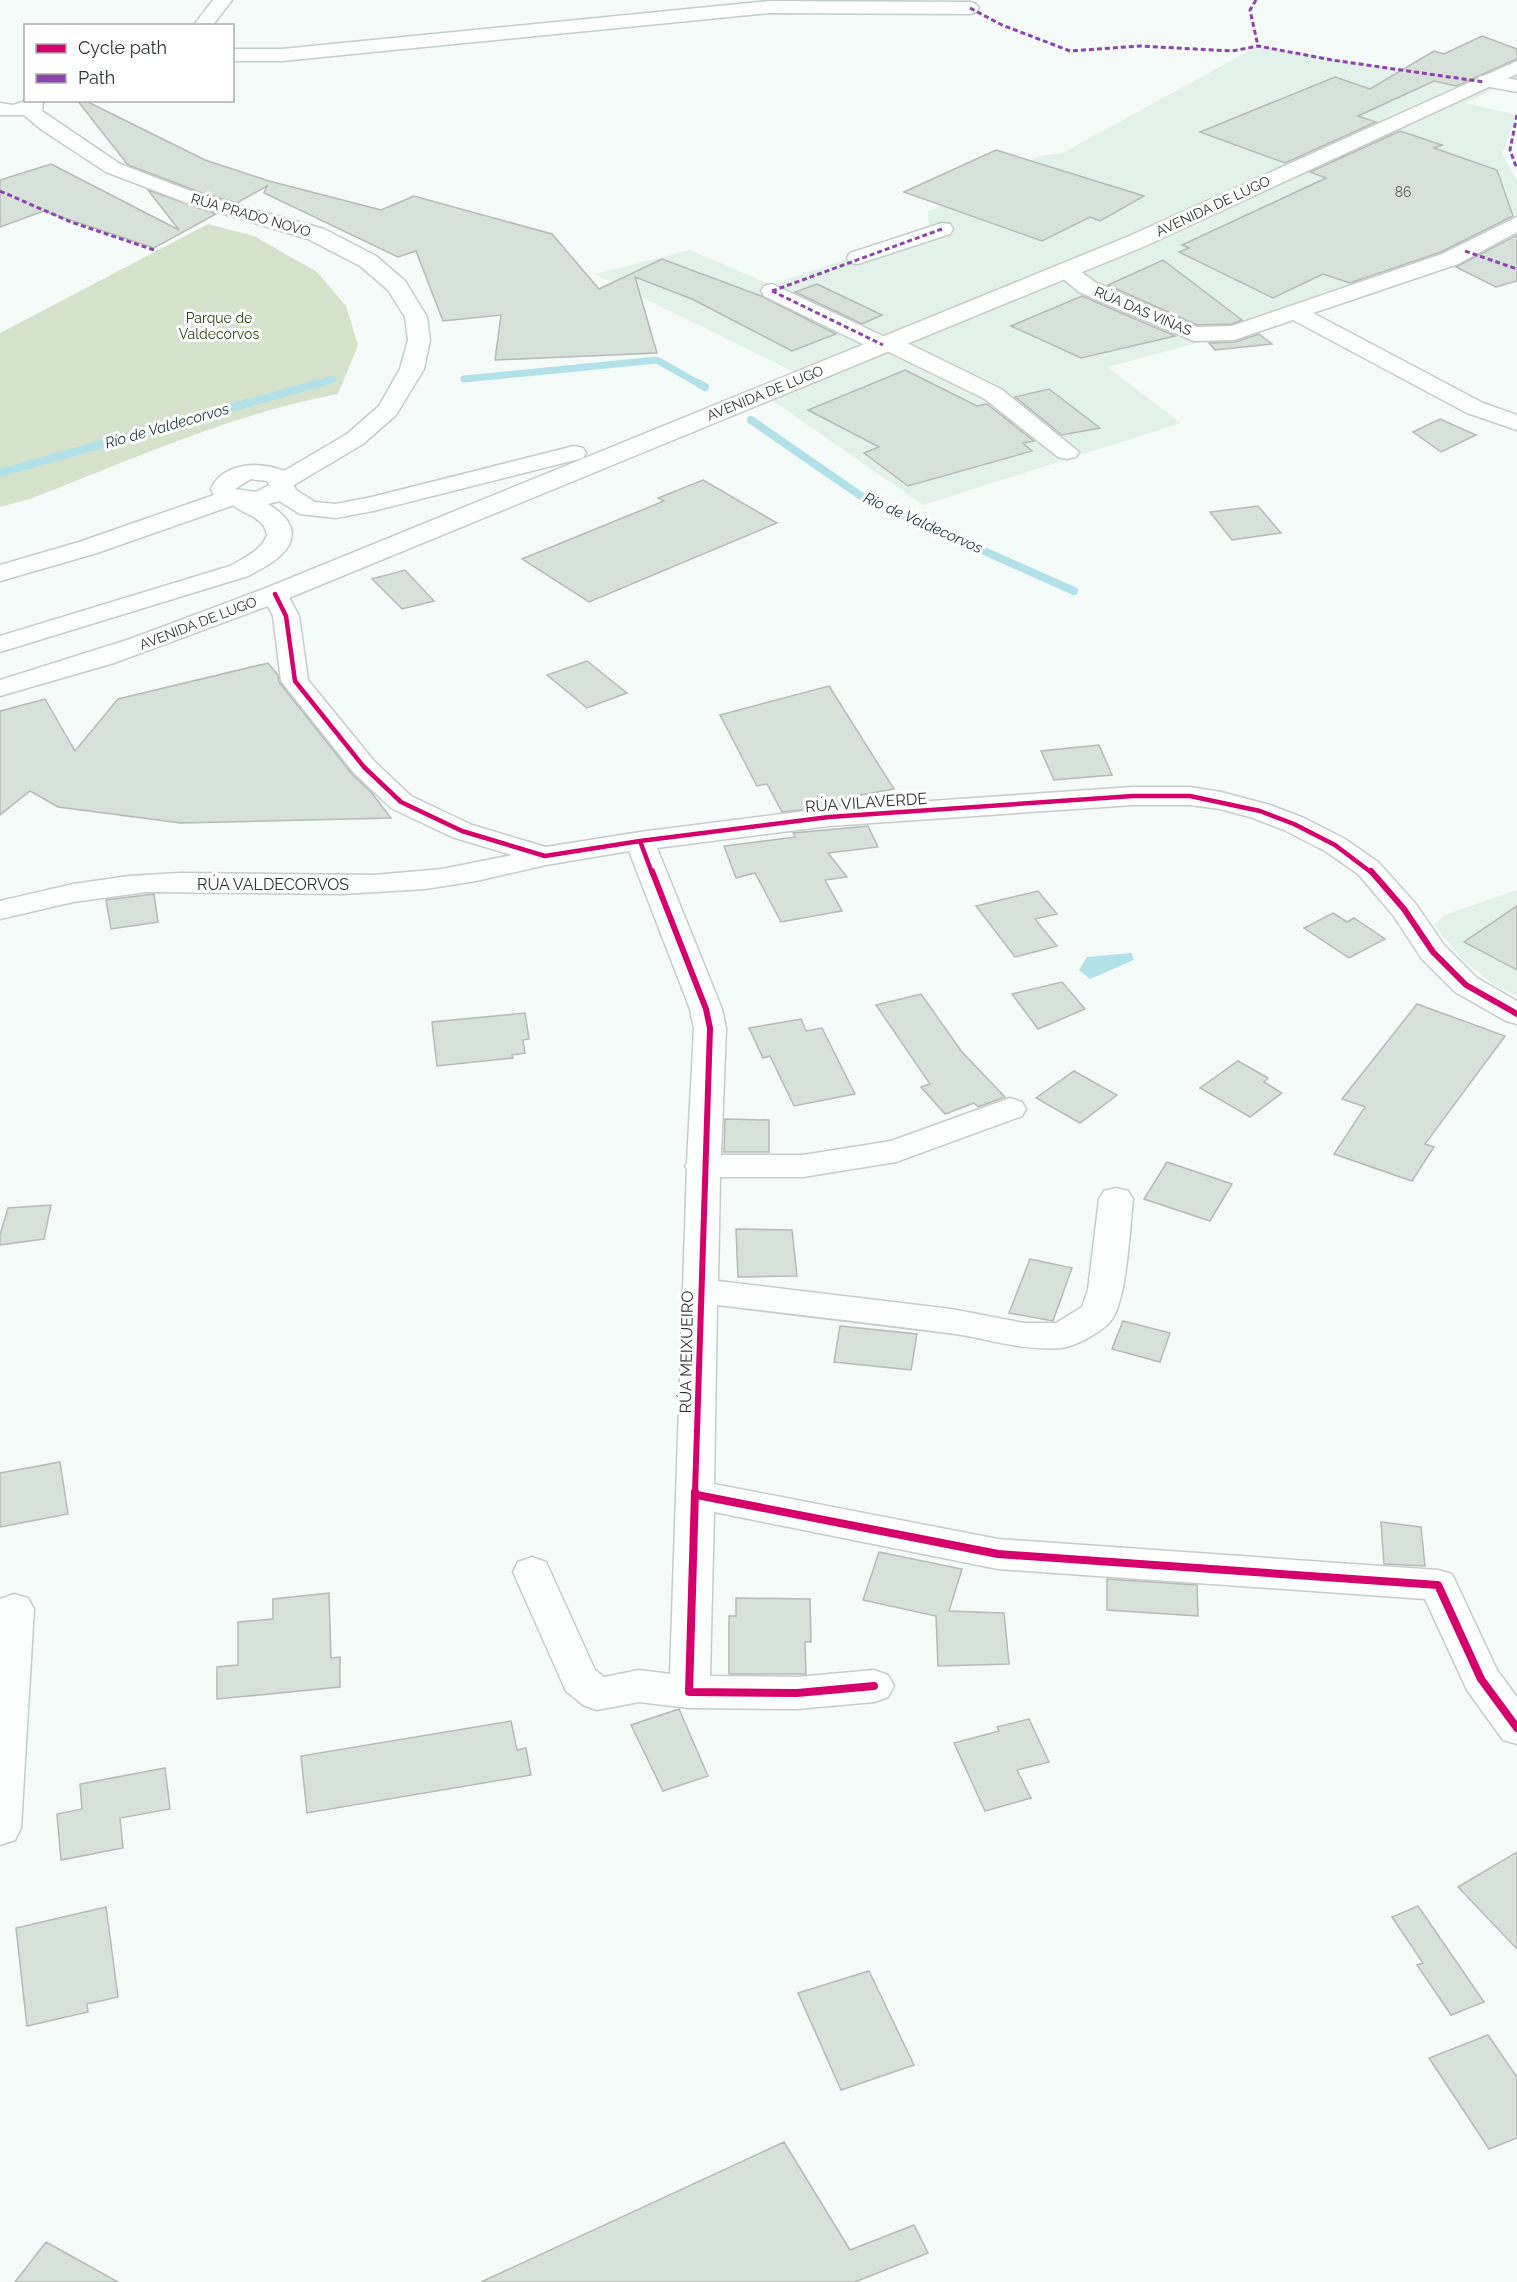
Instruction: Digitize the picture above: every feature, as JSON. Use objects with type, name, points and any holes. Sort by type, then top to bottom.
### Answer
[{"type":"main road","points":[[204,24],[223,0]]},
{"type":"main road","points":[[234,55],[282,55],[769,7],[970,8]]},
{"type":"main road","name":"AVENIDA DE LUGO","points":[[0,688],[53,674],[168,636],[1065,271],[1135,242],[1517,67]]},
{"type":"main road","points":[[1486,81],[1517,86]]},
{"type":"main road","name":"RÚA PRADO NOVO","points":[[16,104],[112,168],[194,199],[316,234],[368,261],[397,286],[416,317],[419,340],[412,369],[388,410],[355,439],[277,480],[275,494],[267,497],[232,495]]},
{"type":"main road","name":"RÚA DAS VIÑAS","points":[[1065,271],[1087,287],[1194,334],[1234,333],[1450,259],[1517,224]]},
{"type":"main road","points":[[858,258],[942,229]]},
{"type":"main road","points":[[772,291],[993,394],[1067,453]]},
{"type":"main road","points":[[1296,313],[1475,408],[1517,423]]},
{"type":"main road","points":[[277,480],[285,494],[309,509],[336,511],[511,470],[711,415]]},
{"type":"main road","points":[[0,573],[60,558],[126,536],[232,495]]},
{"type":"main road","points":[[0,562],[232,495],[264,509],[279,524],[280,536],[276,547],[256,563],[239,572],[0,644]]},
{"type":"main road","name":"RÚA VILAVERDE","points":[[275,594],[286,616],[296,681],[363,767],[401,802],[462,831],[545,856],[640,841],[829,817],[1076,799],[1190,796],[1221,801],[1294,824],[1335,845],[1368,867],[1404,909],[1433,952],[1466,985],[1517,1014]]},
{"type":"main road","name":"RÚA MEIXUEIRO","points":[[640,841],[706,1009],[710,1028],[702,1166],[697,1496],[689,1692]]},
{"type":"main road","name":"RÚA VALDECORVOS","points":[[0,910],[47,897],[147,883],[329,885],[405,882],[481,873],[545,856]]},
{"type":"main road","points":[[702,1166],[803,1166],[896,1151],[1010,1109]]},
{"type":"main road","points":[[700,1291],[951,1321],[1024,1336],[1064,1335],[1097,1314],[1105,1290],[1116,1199]]},
{"type":"main road","points":[[697,1496],[998,1554],[1438,1586],[1481,1679],[1517,1728]]},
{"type":"main road","points":[[532,1572],[580,1680],[597,1694],[639,1686],[689,1692],[797,1693],[874,1686]]},
{"type":"main road","points":[[0,1828],[14,1609]]},
{"type":"shaded area","points":[[1258,46],[1482,83],[1517,67],[1517,78],[1465,103],[1517,115],[1502,154],[1517,181],[1517,217],[1486,240],[1234,333],[1107,367],[1181,423],[923,505],[763,394],[804,377],[595,274],[690,250],[771,285],[929,229],[928,212],[1040,156],[1063,153]]},
{"type":"shaded area","points":[[1517,890],[1517,996],[1494,985],[1461,958],[1434,925],[1445,915]]},
{"type":"green space","name":"Parque de Valdecorvos","points":[[208,224],[254,236],[317,272],[346,306],[358,345],[338,394],[259,413],[220,426],[30,499],[0,507],[0,333]]},
{"type":"water","points":[[1131,953],[1134,960],[1090,979],[1079,970],[1087,957]]},
{"type":"building","points":[[1482,36],[1517,49],[1517,59],[1456,86],[1434,81],[1358,116],[1376,122],[1285,163],[1200,132],[1335,77],[1370,89],[1434,51],[1444,54]]},
{"type":"building","points":[[79,102],[88,102],[205,160],[269,181],[381,210],[414,196],[552,234],[599,289],[662,259],[761,296],[836,334],[792,351],[692,299],[635,277],[657,353],[495,360],[501,315],[443,321],[416,251],[398,257],[264,193],[267,186],[237,203],[202,193],[128,165]]},
{"type":"building","points":[[1400,131],[1442,145],[1434,148],[1497,170],[1513,216],[1441,252],[1350,283],[1323,274],[1273,298],[1179,252],[1189,248],[1182,245],[1326,178],[1310,172]]},
{"type":"building","points":[[996,150],[1144,196],[1100,221],[1090,217],[1042,241],[904,192]]},
{"type":"building","points":[[51,164],[179,230],[148,190],[216,214],[154,248],[44,211],[0,227],[0,180]]},
{"type":"building","points":[[1517,235],[1517,281],[1496,287],[1456,267]]},
{"type":"building","points":[[1163,260],[1242,320],[1232,324],[1197,325],[1108,285]]},
{"type":"building","points":[[817,284],[882,315],[862,324],[795,292]]},
{"type":"building","points":[[1082,296],[1175,336],[1081,358],[1011,326]]},
{"type":"building","points":[[1259,334],[1272,344],[1215,350],[1209,343],[1235,342]]},
{"type":"building","points":[[905,370],[977,406],[987,404],[1034,441],[1023,443],[1032,451],[908,486],[864,453],[879,447],[808,410]]},
{"type":"building","points":[[1049,389],[1100,428],[1062,435],[1015,397]]},
{"type":"building","points":[[1440,419],[1476,435],[1441,452],[1413,432]]},
{"type":"building","points":[[703,480],[777,523],[589,602],[522,559],[664,501],[658,498]]},
{"type":"building","points":[[1258,506],[1281,533],[1232,540],[1210,512]]},
{"type":"building","points":[[405,570],[434,601],[402,609],[372,579]]},
{"type":"building","points":[[587,661],[627,693],[587,708],[547,675]]},
{"type":"building","points":[[268,663],[278,675],[279,682],[352,774],[371,792],[391,818],[181,823],[58,807],[30,791],[0,815],[0,711],[45,699],[75,751],[118,699]]},
{"type":"building","points":[[829,686],[894,789],[855,796],[858,804],[782,812],[767,784],[757,786],[720,715]]},
{"type":"building","points":[[1099,745],[1112,775],[1054,780],[1041,751]]},
{"type":"building","points":[[868,826],[878,847],[828,853],[847,877],[825,880],[842,911],[781,922],[755,873],[736,878],[724,846],[795,837],[793,833]]},
{"type":"building","points":[[1038,891],[1057,914],[1035,919],[1057,946],[1015,957],[976,906]]},
{"type":"building","points":[[154,894],[158,922],[111,929],[106,900]]},
{"type":"building","points":[[1517,906],[1517,970],[1464,942]]},
{"type":"building","points":[[1333,913],[1347,922],[1354,918],[1385,939],[1349,958],[1304,928]]},
{"type":"building","points":[[1062,982],[1085,1009],[1038,1029],[1012,994]]},
{"type":"building","points":[[921,994],[962,1052],[1005,1097],[978,1107],[974,1103],[945,1114],[921,1087],[930,1084],[876,1005]]},
{"type":"building","points":[[1417,1004],[1505,1036],[1425,1144],[1434,1147],[1412,1181],[1334,1154],[1365,1107],[1342,1099]]},
{"type":"building","points":[[525,1013],[529,1039],[523,1040],[525,1053],[512,1055],[513,1058],[437,1066],[432,1022]]},
{"type":"building","points":[[801,1019],[806,1031],[822,1028],[855,1094],[794,1106],[770,1056],[763,1058],[749,1028]]},
{"type":"building","points":[[1238,1061],[1268,1078],[1264,1082],[1282,1093],[1250,1117],[1200,1088]]},
{"type":"building","points":[[1074,1071],[1117,1095],[1080,1123],[1036,1098]]},
{"type":"building","points":[[725,1119],[769,1120],[769,1152],[724,1152]]},
{"type":"building","points":[[1167,1162],[1232,1184],[1210,1221],[1144,1199]]},
{"type":"building","points":[[51,1205],[44,1239],[0,1245],[0,1235],[8,1208]]},
{"type":"building","points":[[736,1229],[792,1230],[797,1276],[738,1277]]},
{"type":"building","points":[[1030,1259],[1072,1268],[1053,1321],[1009,1313]]},
{"type":"building","points":[[1123,1321],[1170,1333],[1160,1362],[1112,1349]]},
{"type":"building","points":[[840,1326],[917,1334],[911,1370],[834,1362]]},
{"type":"building","points":[[60,1462],[68,1514],[0,1527],[0,1473]]},
{"type":"building","points":[[1381,1522],[1421,1527],[1425,1566],[1384,1564]]},
{"type":"building","points":[[879,1552],[962,1569],[949,1611],[1004,1613],[1009,1664],[938,1666],[936,1616],[863,1600]]},
{"type":"building","points":[[1107,1579],[1197,1585],[1198,1616],[1107,1610]]},
{"type":"building","points":[[329,1593],[331,1658],[340,1657],[340,1687],[217,1699],[217,1667],[238,1665],[238,1622],[273,1619],[273,1599]]},
{"type":"building","points":[[736,1598],[810,1599],[811,1642],[805,1642],[806,1674],[729,1674],[729,1616],[736,1616]]},
{"type":"building","points":[[679,1709],[708,1776],[663,1791],[631,1725]]},
{"type":"building","points":[[1029,1719],[1049,1762],[1017,1770],[1031,1798],[985,1811],[954,1743],[999,1731],[997,1727]]},
{"type":"building","points":[[511,1721],[517,1750],[526,1748],[531,1775],[307,1813],[301,1756]]},
{"type":"building","points":[[165,1768],[170,1809],[120,1818],[123,1848],[61,1860],[57,1814],[82,1809],[80,1784]]},
{"type":"building","points":[[1517,1852],[1517,1949],[1458,1887]]},
{"type":"building","points":[[1418,1906],[1484,2002],[1451,2015],[1417,1965],[1423,1963],[1392,1917]]},
{"type":"building","points":[[106,1907],[118,1997],[87,2004],[88,2012],[27,2026],[16,1928]]},
{"type":"building","points":[[869,1971],[914,2065],[841,2090],[798,1993]]},
{"type":"building","points":[[1488,2035],[1517,2077],[1517,2138],[1489,2149],[1429,2058]]},
{"type":"building","points":[[784,2142],[850,2250],[914,2225],[928,2253],[855,2282],[481,2282]]},
{"type":"building","points":[[46,2242],[118,2282],[15,2282]]},
{"type":"waterway","name":"Río de Valdecorvos","points":[[464,379],[657,360],[701,385]]},
{"type":"waterway","name":"Río de Valdecorvos","points":[[313,385],[333,379]]},
{"type":"waterway","name":"Río de Valdecorvos","points":[[0,473],[319,383]]},
{"type":"waterway","name":"Río de Valdecorvos","points":[[698,383],[705,387]]},
{"type":"waterway","name":"Río de Valdecorvos","points":[[751,420],[861,496],[1074,591]]},
{"type":"marked path","points":[[1256,0],[1250,10],[1258,46]]},
{"type":"marked path","points":[[970,8],[1002,25],[1070,51],[1140,46],[1232,51],[1258,46],[1332,60],[1484,82]]},
{"type":"marked path","points":[[1517,115],[1510,150],[1517,169]]},
{"type":"marked path","points":[[0,191],[71,222],[157,251]]},
{"type":"marked path","points":[[772,291],[942,229]]},
{"type":"marked path","points":[[1465,251],[1517,269]]},
{"type":"marked path","points":[[772,291],[883,345]]},
{"type":"cycle path","points":[[275,594],[286,616],[295,681],[364,767],[401,802],[462,831],[545,856],[640,841],[829,817],[1133,796],[1190,796],[1221,801],[1260,811],[1294,824],[1335,845],[1368,868],[1404,909],[1433,952],[1466,985],[1517,1014]]},
{"type":"cycle path","points":[[640,841],[706,1009],[710,1028],[689,1692],[797,1693],[874,1686]]},
{"type":"cycle path","points":[[697,1495],[998,1554],[1438,1585],[1481,1679],[1517,1728]]}]
